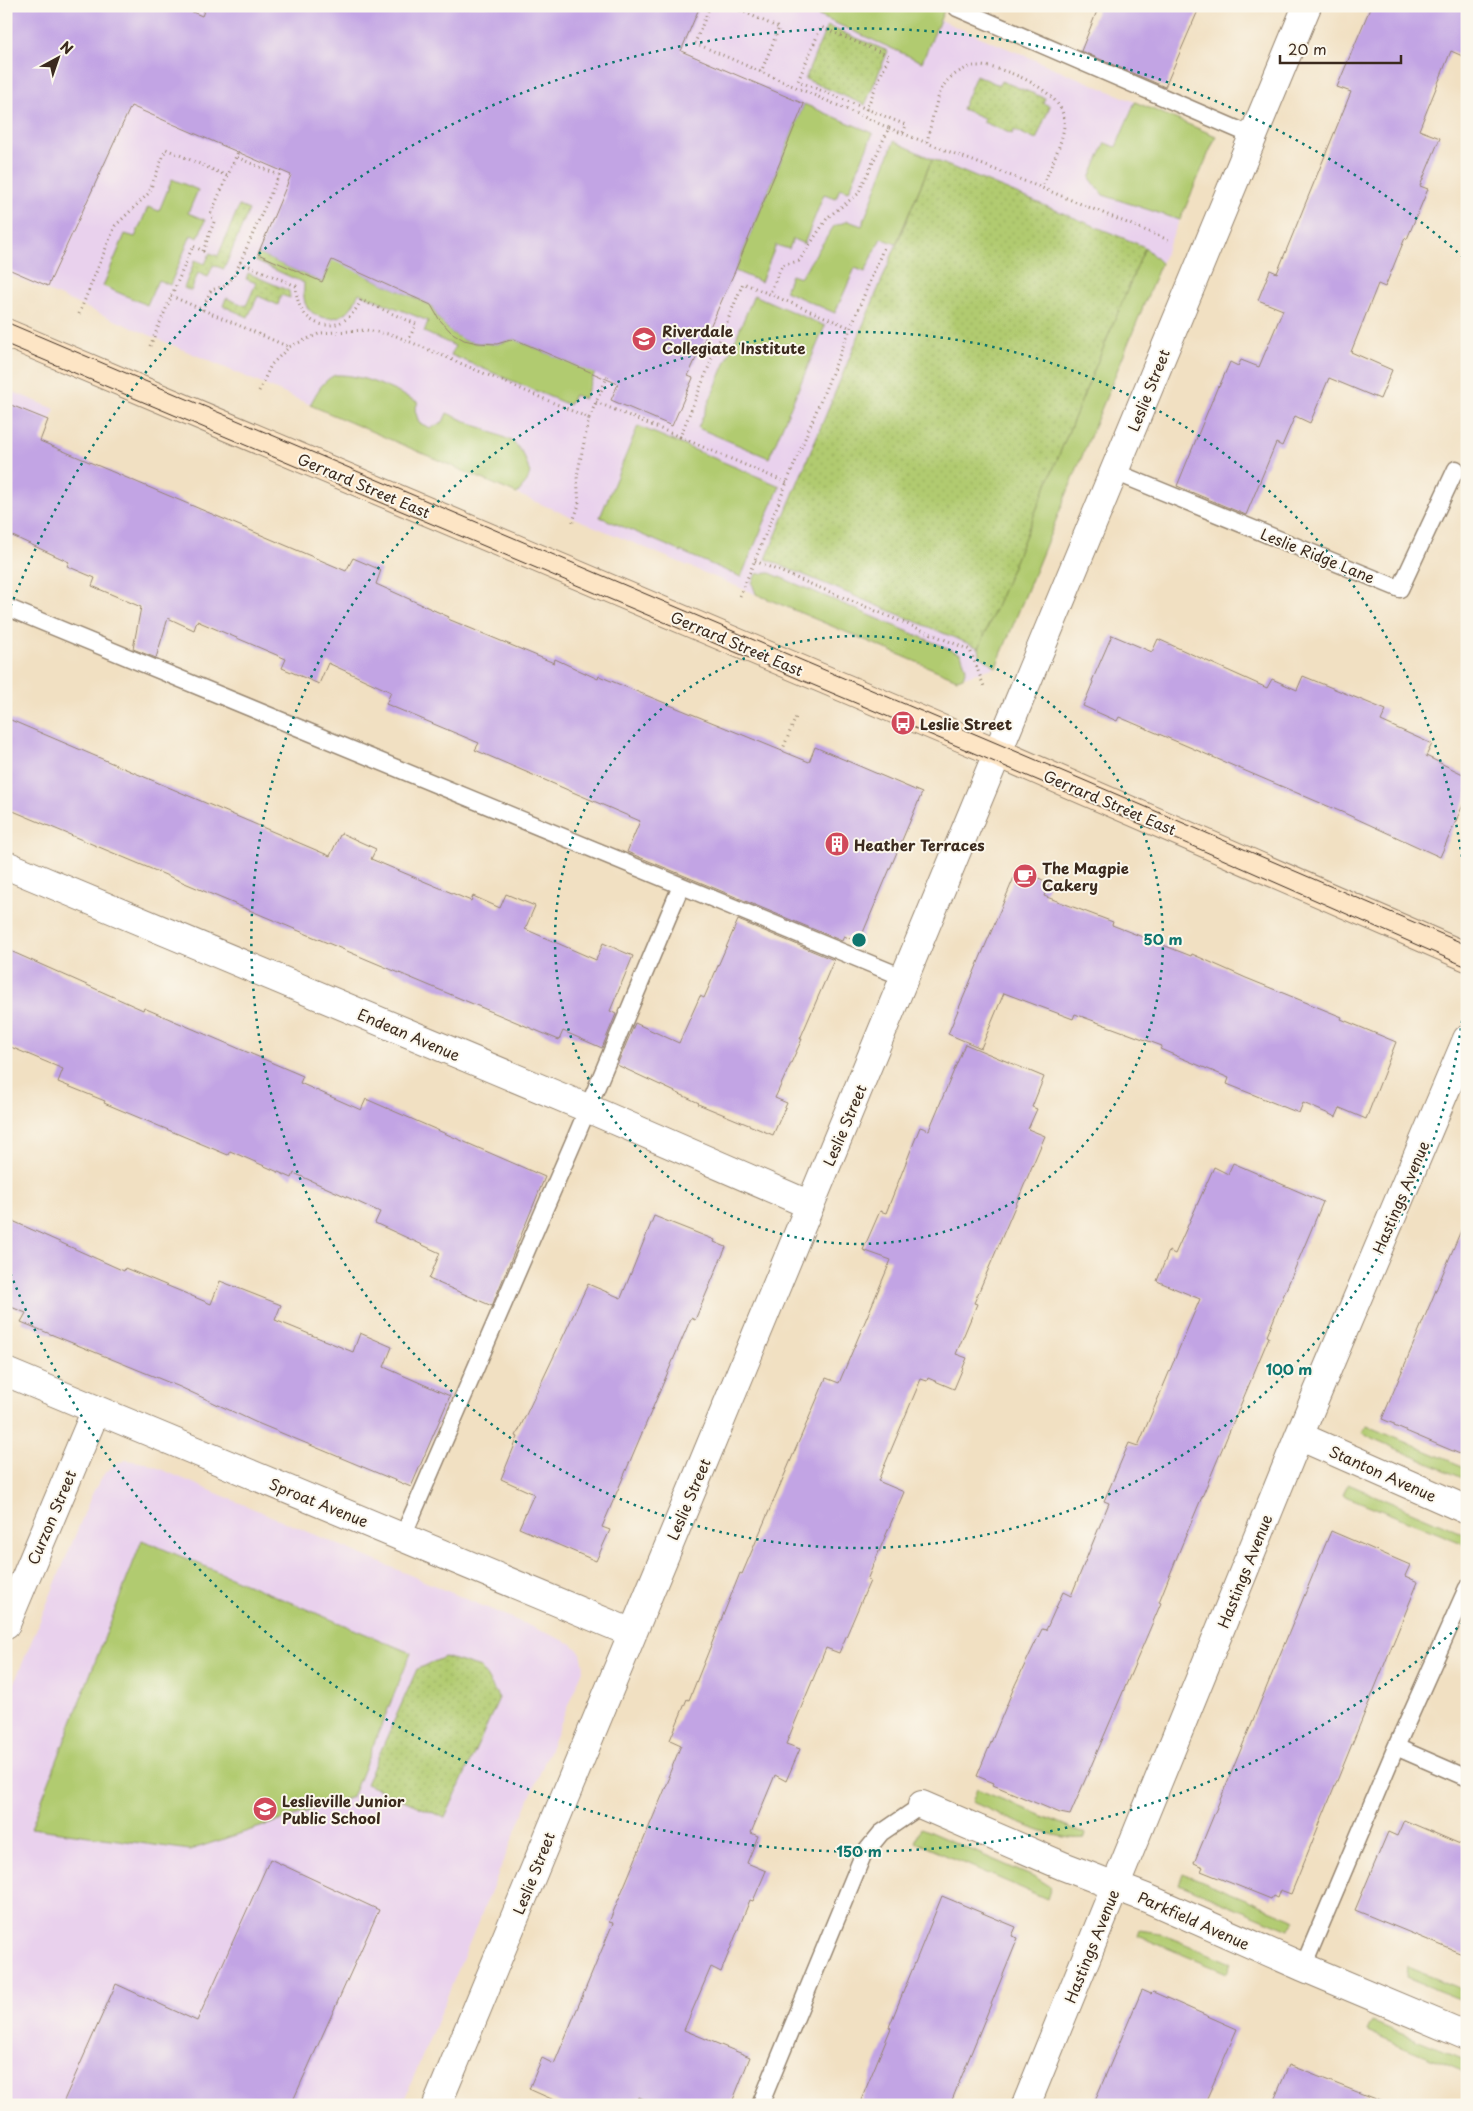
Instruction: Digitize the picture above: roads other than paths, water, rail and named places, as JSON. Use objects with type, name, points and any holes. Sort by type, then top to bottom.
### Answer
[{"type":"main road","name":"Gerrard Street East","points":[[6,333],[998,754],[1467,957]]},
{"type":"street","name":"Leslie Street","points":[[438,2105],[632,1632],[1307,6]]},
{"type":"street","name":"Endean Avenue","points":[[6,865],[588,1108],[810,1205]]},
{"type":"street","name":"Hastings Avenue","points":[[1026,2105],[1299,1436],[1467,1039]]},
{"type":"street","name":"Sproat Avenue","points":[[6,1372],[632,1632]]},
{"type":"street","name":"Curzon Street","points":[[6,1624],[96,1410]]},
{"type":"street","name":"Stanton Avenue","points":[[1299,1436],[1467,1510]]},
{"type":"street","name":"Parkfield Avenue","points":[[922,1805],[1063,1866],[1149,1899],[1303,1967],[1467,2036]]},
{"type":"lane","points":[[958,6],[957,8],[1253,136]]},
{"type":"lane","name":"Leslie Ridge Lane","points":[[1114,472],[1400,589],[1456,470]]},
{"type":"lane","points":[[6,607],[905,978]]},
{"type":"lane","points":[[403,1536],[588,1108],[681,886]]},
{"type":"lane","points":[[1303,1967],[1396,1747],[1467,1588]]},
{"type":"lane","points":[[1396,1747],[1467,1778]]},
{"type":"lane","points":[[760,2105],[863,1855],[881,1833],[900,1818],[922,1805]]},
{"type":"tram line","points":[[6,322],[1467,945]]},
{"type":"tram line","points":[[6,344],[1204,851],[1467,967]]},
{"type":"place","name":"Riverdale Collegiate Institute","points":[[644,339]]},
{"type":"place","name":"Leslie Street","points":[[903,723]]},
{"type":"place","name":"Heather Terraces","points":[[837,844]]},
{"type":"place","name":"The Magpie Cakery","points":[[1025,876]]},
{"type":"place","name":"Leslieville Junior Public School","points":[[265,1809]]}]
